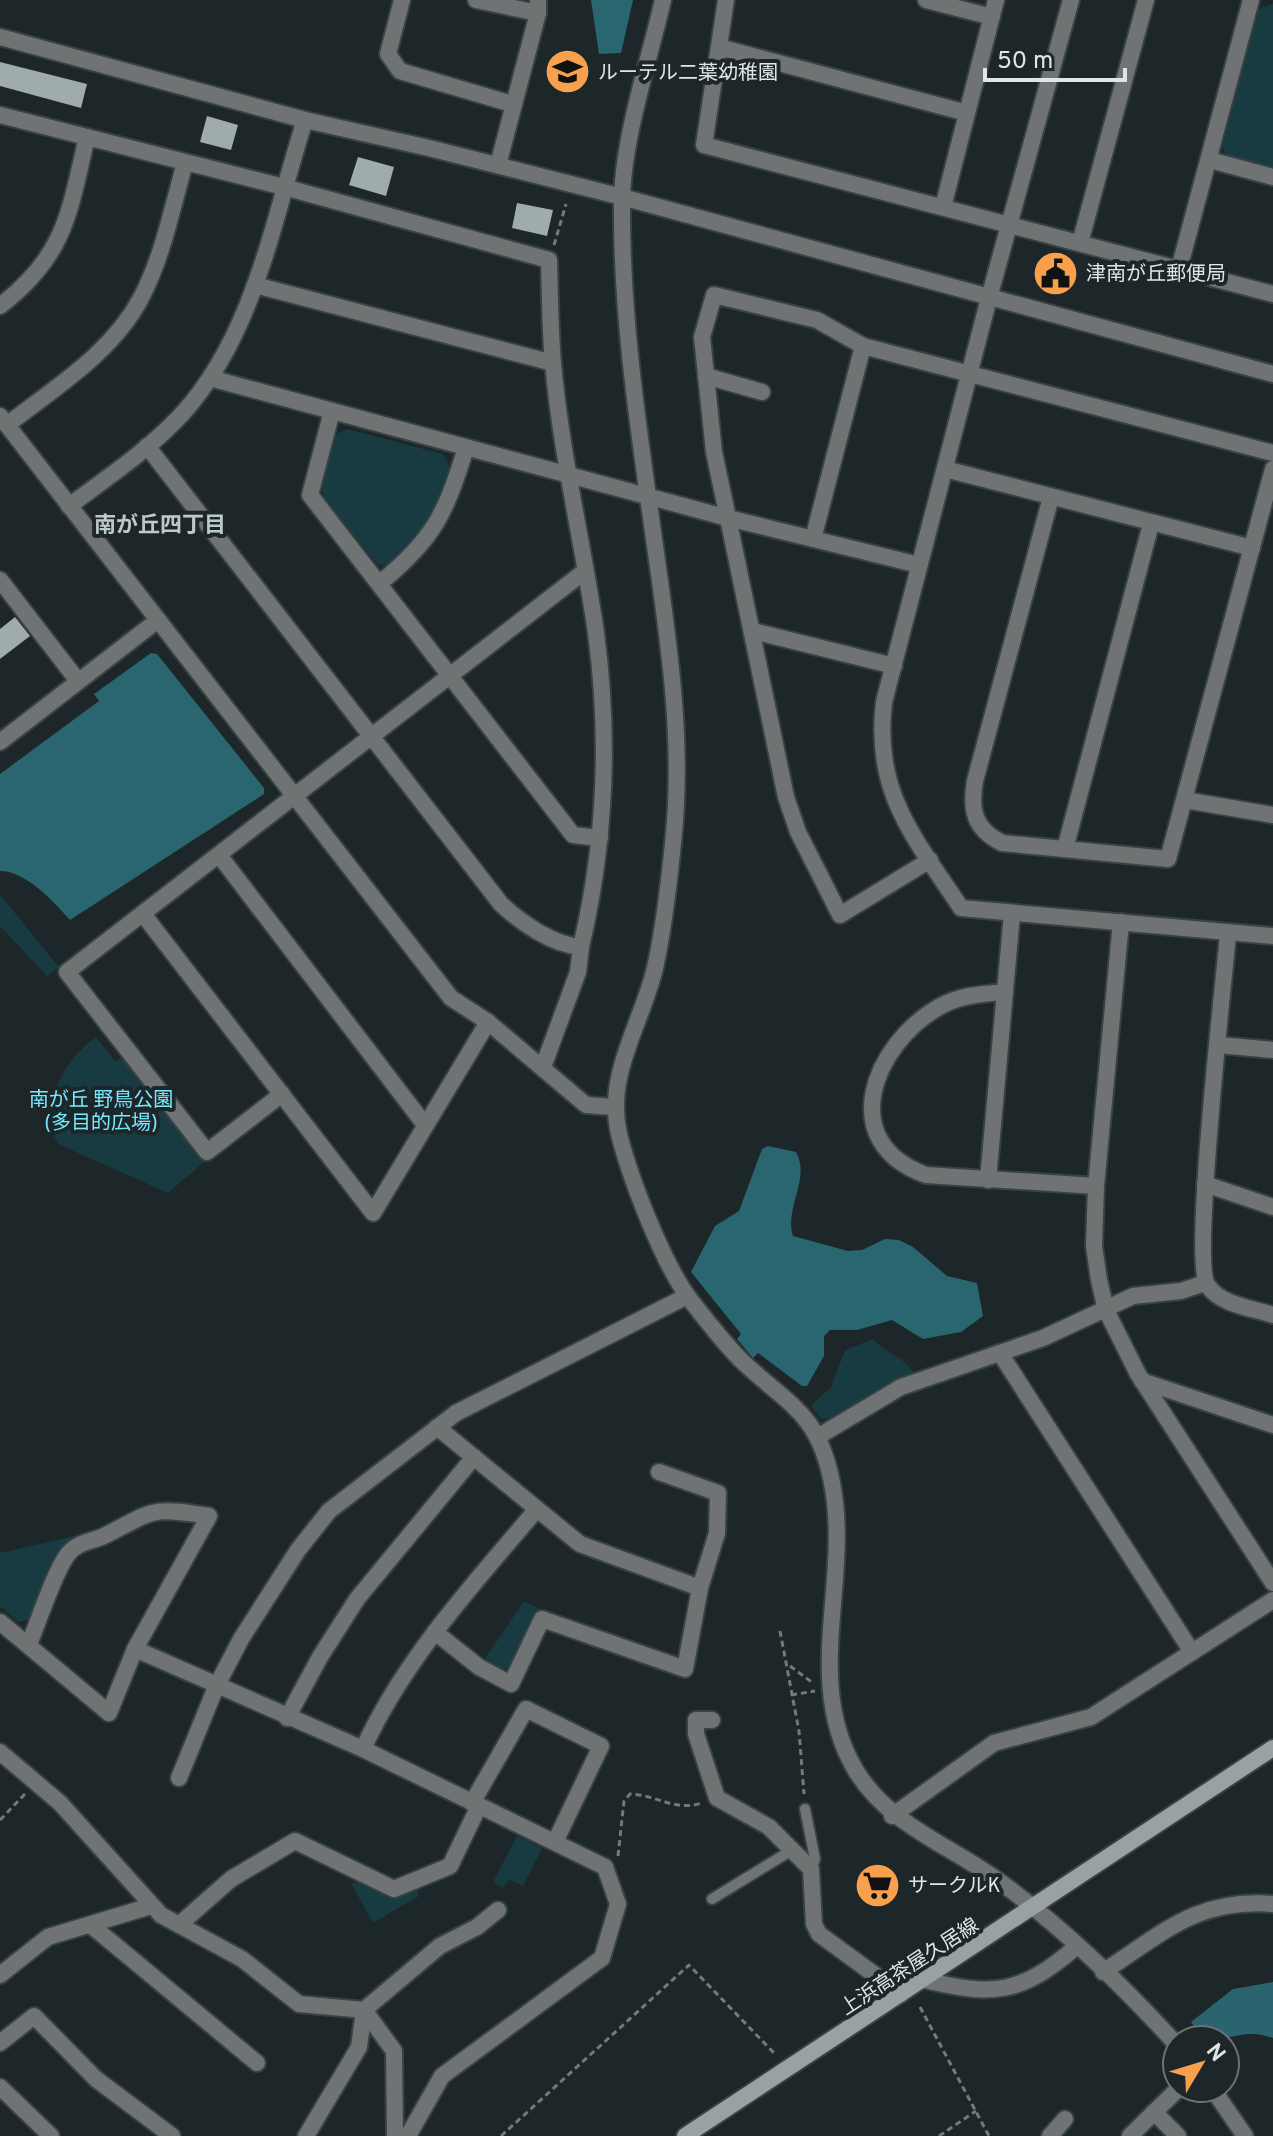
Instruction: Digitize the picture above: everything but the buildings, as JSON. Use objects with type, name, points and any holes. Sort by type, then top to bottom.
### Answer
[{"type":"main road","name":"上浜高茶屋久居線","points":[[685,2136],[1273,1748]]},
{"type":"street","points":[[402,0],[388,54],[400,71],[512,104]]},
{"type":"street","points":[[476,0],[538,7],[498,165]]},
{"type":"street","points":[[663,0],[622,197],[630,363],[670,646],[678,793],[654,973],[628,1044],[614,1107],[628,1164],[687,1296],[742,1361],[797,1407],[819,1436],[833,1492],[835,1547],[828,1688],[842,1746],[871,1793],[892,1816],[954,1850],[1033,1908],[1161,2029]]},
{"type":"street","points":[[726,0],[704,145],[1273,294]]},
{"type":"street","points":[[926,0],[992,17]]},
{"type":"street","points":[[943,207],[996,0]]},
{"type":"street","points":[[1071,0],[989,298],[972,373],[884,702],[880,748],[891,794],[961,908],[1273,936]]},
{"type":"street","points":[[1080,243],[1146,0]]},
{"type":"street","points":[[1179,269],[1251,0]]},
{"type":"street","points":[[0,37],[305,120],[622,197],[1273,374]]},
{"type":"street","points":[[719,47],[967,113]]},
{"type":"street","points":[[0,115],[284,187],[549,260],[553,363],[602,701],[604,788],[593,898],[578,972],[543,1067]]},
{"type":"street","points":[[69,506],[147,446],[185,411],[210,378],[230,345],[255,285],[305,120]]},
{"type":"street","points":[[0,306],[40,271],[56,247],[68,217],[87,137]]},
{"type":"street","points":[[1210,160],[1273,177]]},
{"type":"street","points":[[185,163],[160,256],[139,301],[106,345],[3,421],[451,998],[488,1022],[586,1105],[614,1107]]},
{"type":"street","points":[[255,285],[553,363]]},
{"type":"street","points":[[930,860],[840,915],[798,832],[786,797],[714,452],[702,337],[714,295],[817,320],[863,346],[1273,453]]},
{"type":"street","points":[[813,539],[863,346]]},
{"type":"street","points":[[706,376],[762,392]]},
{"type":"street","points":[[210,378],[728,518],[919,565]]},
{"type":"street","points":[[332,411],[310,495],[573,835],[600,838]]},
{"type":"street","points":[[147,446],[501,904],[514,916],[565,946],[581,947]]},
{"type":"street","points":[[380,583],[415,554],[435,527],[450,498],[466,448]]},
{"type":"street","points":[[945,469],[1252,548]]},
{"type":"street","points":[[1051,497],[975,781],[972,806],[982,829],[1002,843],[1168,859],[1273,469]]},
{"type":"street","points":[[1065,849],[1151,524]]},
{"type":"street","points":[[282,1094],[207,1152],[67,972],[585,571]]},
{"type":"street","points":[[0,580],[78,681]]},
{"type":"street","points":[[0,742],[158,620]]},
{"type":"street","points":[[753,631],[894,666]]},
{"type":"street","points":[[1185,800],[1273,815]]},
{"type":"street","points":[[219,855],[425,1125]]},
{"type":"street","points":[[143,914],[373,1213],[488,1022]]},
{"type":"street","points":[[988,1180],[1012,914]]},
{"type":"street","points":[[1121,922],[1096,1186],[1094,1246],[1106,1310],[1142,1381],[1273,1583]]},
{"type":"street","points":[[1228,934],[1205,1184],[1202,1241],[1205,1283],[1218,1298],[1273,1315]]},
{"type":"street","points":[[1005,992],[954,1000],[915,1025],[888,1056],[872,1090],[870,1106],[880,1137],[903,1163],[926,1175],[1096,1186]]},
{"type":"street","points":[[1219,1045],[1273,1050]]},
{"type":"street","points":[[1205,1184],[1273,1207]]},
{"type":"street","points":[[819,1436],[901,1387],[1043,1338],[1133,1296],[1181,1291],[1205,1283]]},
{"type":"street","points":[[179,1778],[216,1687],[267,1596],[329,1511],[437,1427],[485,1396],[687,1296]]},
{"type":"street","points":[[1000,1353],[1192,1652]]},
{"type":"street","points":[[1142,1381],[1273,1425]]},
{"type":"street","points":[[437,1427],[580,1544],[700,1588]]},
{"type":"street","points":[[287,1718],[357,1599],[474,1457]]},
{"type":"street","points":[[435,1632],[479,1667],[511,1684],[542,1619],[685,1669],[700,1588],[717,1533],[718,1493],[659,1472]]},
{"type":"street","points":[[0,1622],[109,1713],[135,1649],[209,1516],[166,1509],[147,1512],[103,1537],[80,1543],[67,1554],[29,1644]]},
{"type":"street","points":[[363,1749],[385,1700],[435,1632],[537,1509]]},
{"type":"street","points":[[892,1816],[994,1743],[1091,1717],[1273,1600]]},
{"type":"street","points":[[135,1649],[363,1749],[605,1867],[618,1904],[602,1958],[442,2076],[408,2136]]},
{"type":"street","points":[[180,1924],[231,1879],[295,1841],[394,1889],[450,1866],[475,1805],[526,1709],[601,1746],[555,1842]]},
{"type":"street","points":[[712,1720],[696,1720],[696,1734],[717,1798],[769,1827],[811,1869],[814,1924],[819,1934],[901,1994]]},
{"type":"street","points":[[0,1752],[36,1782],[102,1847],[161,1915],[242,1959],[299,2004],[364,2010],[394,2051],[395,2136]]},
{"type":"street","points":[[1103,1972],[1198,1912],[1231,1904],[1273,1904]]},
{"type":"street","points":[[0,1975],[48,1937],[151,1906]]},
{"type":"street","points":[[306,2136],[359,2047],[364,2010],[440,1946],[477,1927],[498,1910]]},
{"type":"street","points":[[92,1926],[257,2063]]},
{"type":"street","points":[[925,1980],[963,1990],[1009,1988],[1036,1979],[1076,1947]]},
{"type":"street","points":[[0,2043],[34,2016],[96,2079],[172,2136]]},
{"type":"street","points":[[0,2087],[51,2136]]},
{"type":"street","points":[[1130,2136],[1162,2104]]},
{"type":"street","points":[[1223,2104],[1245,2136]]},
{"type":"street","points":[[1154,2112],[1178,2136]]},
{"type":"street","points":[[1050,2136],[1065,2119]]},
{"type":"lane","points":[[805,1809],[815,1859],[811,1869]]},
{"type":"lane","points":[[712,1899],[792,1850]]},
{"type":"path","points":[[549,260],[566,204]]},
{"type":"path","points":[[780,1631],[799,1731],[805,1809]]},
{"type":"path","points":[[787,1664],[816,1685],[816,1691],[791,1695]]},
{"type":"path","points":[[0,1820],[36,1782]]},
{"type":"path","points":[[609,1878],[617,1864],[624,1801],[630,1794],[686,1808],[717,1798]]},
{"type":"path","points":[[501,2136],[689,1965],[774,2053]]},
{"type":"path","points":[[920,2007],[989,2136]]},
{"type":"path","points":[[939,2136],[976,2111]]},
{"type":"green space","points":[[1273,4],[1273,169],[1229,159],[1222,147],[1258,9]]},
{"type":"green space","points":[[347,429],[443,454],[450,467],[427,524],[389,566],[377,564],[324,498],[321,484],[335,435]]},
{"type":"green space","points":[[0,895],[59,967],[47,976],[0,926]]},
{"type":"green space","name":"南が丘 野鳥公園 (多目的広場)","points":[[96,1037],[115,1061],[122,1057],[205,1161],[168,1193],[58,1144],[47,1121],[63,1074],[76,1055]]},
{"type":"green space","points":[[873,1339],[905,1362],[914,1373],[831,1418],[821,1419],[811,1406],[831,1387],[845,1350]]},
{"type":"green space","points":[[79,1535],[65,1545],[33,1619],[18,1622],[2,1607],[0,1609],[0,1553]]},
{"type":"green space","points":[[524,1601],[539,1609],[511,1666],[501,1670],[484,1660]]},
{"type":"green space","points":[[517,1836],[542,1848],[523,1886],[509,1879],[503,1888],[493,1882]]},
{"type":"green space","points":[[351,1883],[360,1883],[393,1898],[417,1890],[419,1896],[373,1923]]},
{"type":"shaded area","points":[[591,0],[633,0],[621,53],[599,54]]},
{"type":"shaded area","points":[[151,653],[157,654],[264,788],[264,794],[70,920],[29,882],[10,872],[0,871],[0,774],[99,701],[94,694]]},
{"type":"shaded area","points":[[768,1146],[796,1152],[800,1162],[801,1172],[791,1225],[793,1236],[848,1251],[862,1250],[885,1239],[899,1240],[913,1247],[947,1276],[977,1283],[983,1316],[961,1332],[923,1339],[892,1320],[857,1330],[830,1330],[824,1336],[824,1356],[807,1386],[802,1386],[758,1353],[753,1358],[737,1339],[741,1334],[691,1272],[715,1226],[739,1211],[762,1149]]},
{"type":"shaded area","points":[[1273,1982],[1273,2038],[1241,2035],[1241,2024],[1192,2024],[1191,2022],[1233,1989]]},
{"type":"place","name":"ルーテル二葉幼稚園","points":[[567,72]]},
{"type":"place","name":"津南が丘郵便局","points":[[1055,273]]},
{"type":"place","name":"サークルK","points":[[877,1885]]},
{"type":"district","name":"南が丘四丁目","points":[[160,524]]}]
